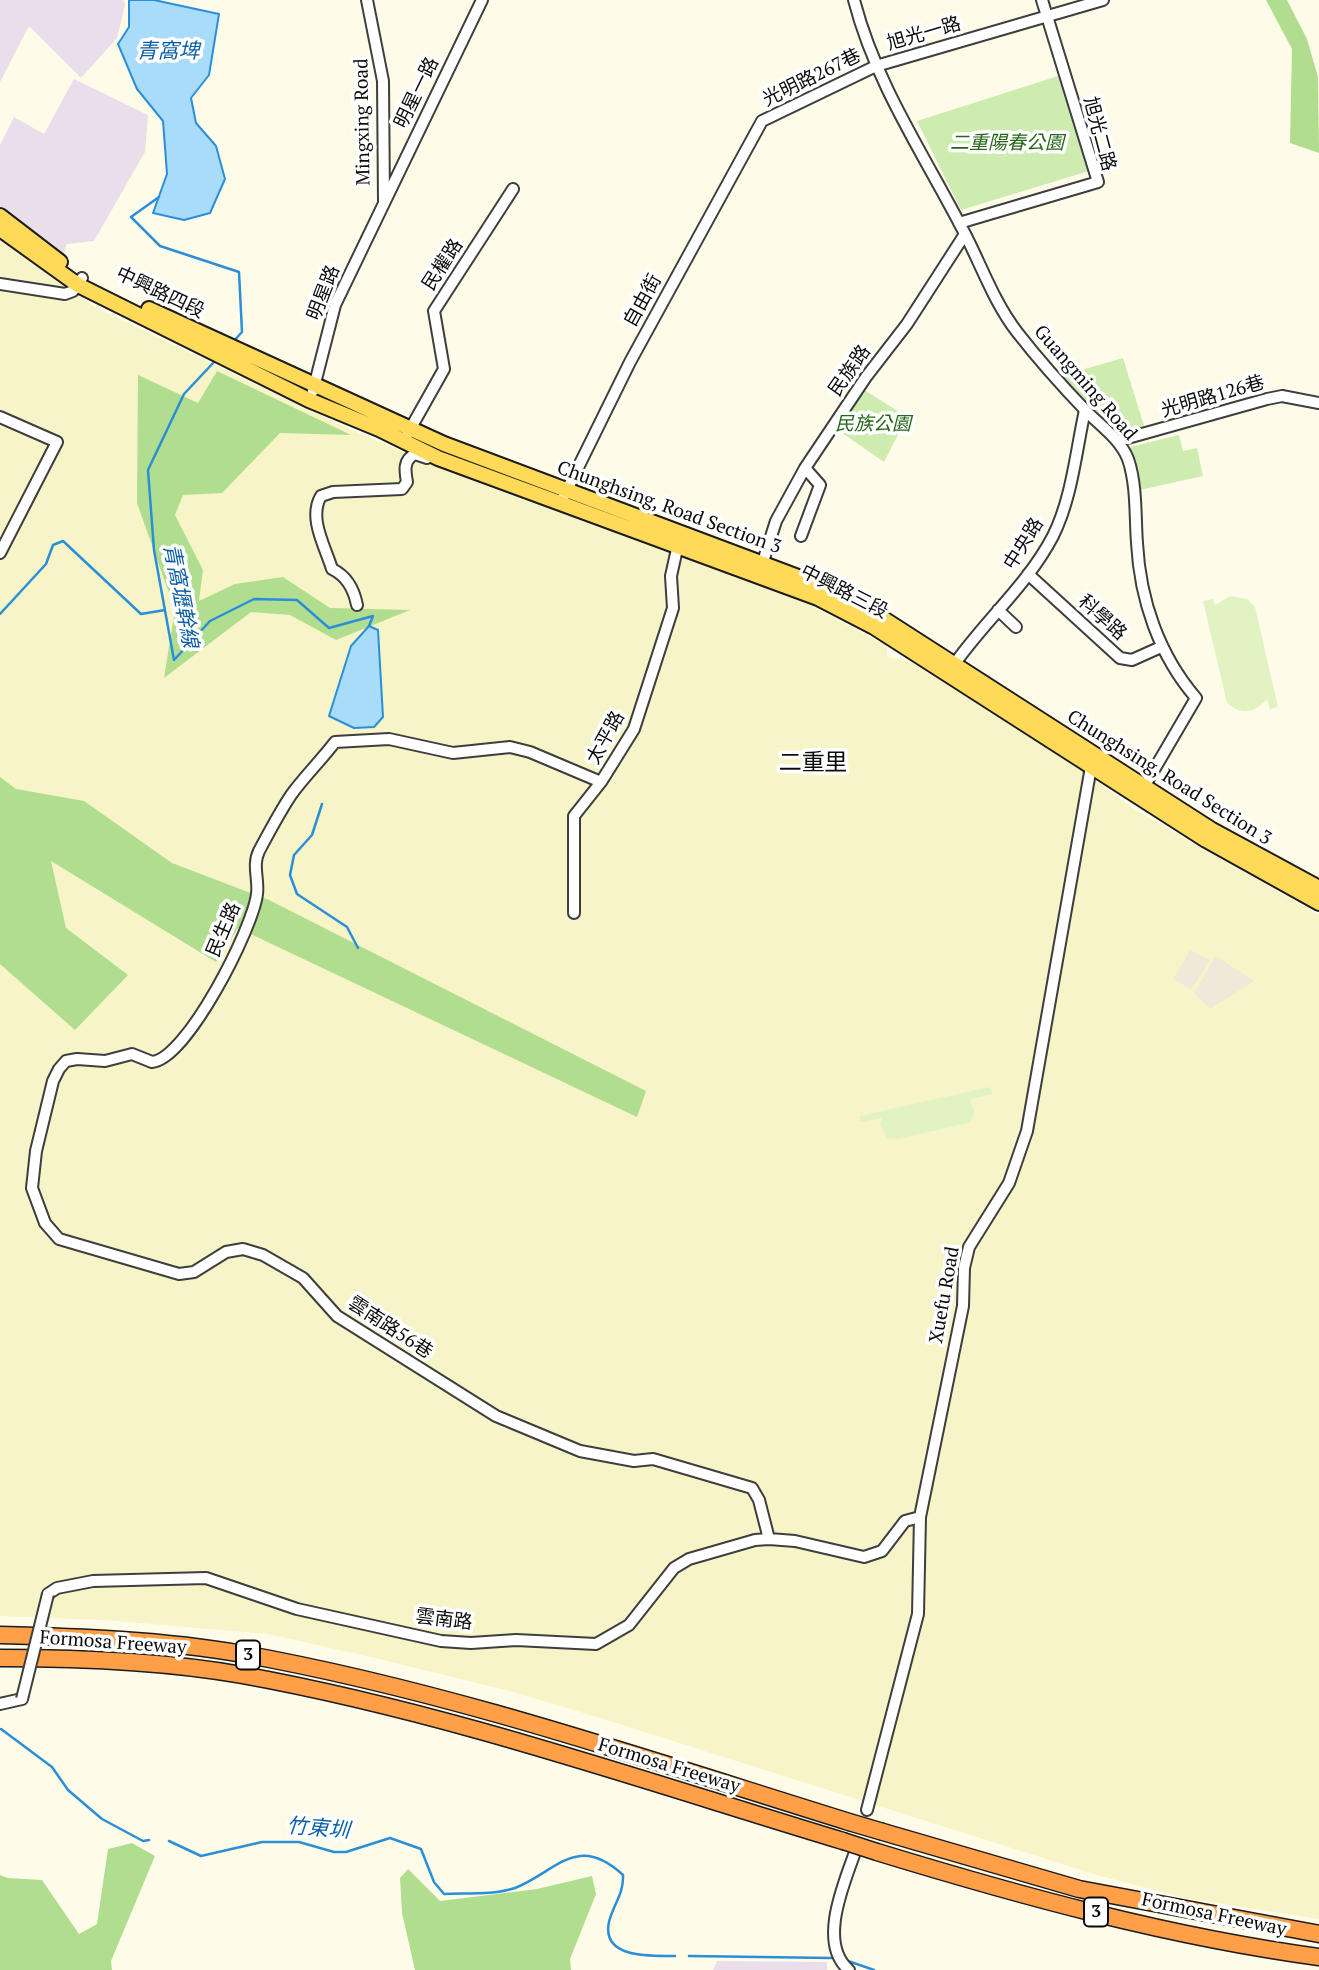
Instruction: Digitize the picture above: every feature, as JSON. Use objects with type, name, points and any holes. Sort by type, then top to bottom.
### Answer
[{"type":"highway","name":"Formosa Freeway","points":[[0,1635],[80,1637],[239,1654],[356,1676],[490,1712],[1079,1889],[1319,1934]]},
{"type":"highway","name":"Formosa Freeway","points":[[0,1658],[48,1658],[240,1675],[469,1726],[961,1878],[1091,1911],[1319,1957]]},
{"type":"main road","name":"中興路四段","points":[[0,216],[80,281],[316,385]]},
{"type":"main road","name":"中興路四段","points":[[0,229],[80,281],[309,400]]},
{"type":"main road","name":"Chunghsing, Road Section 3","points":[[316,385],[406,436],[441,451],[679,540],[822,586],[879,616],[951,669],[1141,792],[1319,888]]},
{"type":"main road","points":[[309,400],[406,436]]},
{"type":"main road","points":[[1141,792],[1258,871],[1319,903]]},
{"type":"street","name":"Mingxing Road","points":[[367,0],[383,80],[384,202]]},
{"type":"street","name":"明星一路","points":[[384,202],[482,0]]},
{"type":"street","name":"Guangming Road","points":[[854,0],[866,45],[876,66],[1005,315],[1085,410],[1116,441],[1128,459],[1133,484],[1142,592],[1161,647],[1178,677],[1196,698],[1141,792]]},
{"type":"street","name":"旭光二路","points":[[959,223],[1098,182],[1042,0]]},
{"type":"street","name":"旭光一路","points":[[876,66],[1103,0]]},
{"type":"street","name":"光明路267巷","points":[[762,121],[876,66]]},
{"type":"street","name":"自由街","points":[[564,497],[630,362],[762,121]]},
{"type":"street","name":"民權路","points":[[406,436],[443,369],[434,311],[513,190]]},
{"type":"street","name":"明星路","points":[[309,400],[316,385],[335,305],[384,202]]},
{"type":"street","name":"民族路","points":[[761,568],[776,521],[806,468],[866,377],[907,324],[965,234]]},
{"type":"street","points":[[0,284],[65,294],[80,281]]},
{"type":"street","name":"光明路126巷","points":[[1116,441],[1267,398],[1282,396],[1319,403]]},
{"type":"street","name":"中央路","points":[[951,669],[1028,575],[1052,537],[1064,510],[1085,410]]},
{"type":"street","points":[[0,417],[57,442],[0,553]]},
{"type":"street","points":[[357,605],[354,590],[340,573],[332,569],[316,519],[316,505],[321,496],[333,492],[402,489],[407,482],[405,465],[410,457],[441,451]]},
{"type":"street","points":[[801,536],[820,485],[806,468]]},
{"type":"street","name":"太平路","points":[[574,914],[574,816],[601,782],[634,729],[670,622],[673,608],[671,576],[679,540]]},
{"type":"street","name":"科學路","points":[[1028,575],[1120,658],[1132,660],[1161,647]]},
{"type":"street","points":[[999,610],[1016,627]]},
{"type":"street","name":"民生路","points":[[36,1151],[53,1081],[66,1062],[77,1059],[105,1061],[132,1054],[152,1062],[168,1056],[189,1031],[240,944],[257,894],[257,854],[292,793],[311,775],[335,742],[389,739],[453,753],[510,747],[530,752],[601,782]]},
{"type":"street","name":"Xuefu Road","points":[[867,1810],[918,1614],[920,1517],[963,1306],[966,1259],[969,1247],[1009,1183],[1027,1131],[1093,760]]},
{"type":"street","name":"雲南路56巷","points":[[36,1151],[32,1188],[36,1206],[59,1239],[179,1274],[194,1272],[226,1252],[243,1249],[263,1255],[303,1278],[337,1316],[496,1416],[580,1451],[634,1461],[653,1459],[752,1488],[759,1500],[769,1539]]},
{"type":"street","name":"雲南路","points":[[0,1704],[22,1699],[48,1594],[57,1588],[93,1581],[206,1578],[297,1609],[441,1641],[471,1643],[516,1640],[596,1644],[629,1625],[669,1575],[689,1559],[755,1540],[769,1539],[795,1541],[864,1557],[881,1551],[905,1521],[920,1517]]},
{"type":"street","points":[[849,1970],[841,1963],[834,1933],[843,1886],[855,1855]]},
{"type":"shaded area","points":[[0,0],[124,0],[125,5],[117,38],[81,78],[29,26],[0,82]]},
{"type":"shaded area","points":[[74,79],[148,115],[145,152],[94,241],[67,244],[63,256],[0,206],[0,145],[14,117],[44,134]]},
{"type":"shaded area","points":[[0,240],[96,308],[360,434],[489,487],[800,600],[887,646],[887,657],[911,662],[1076,766],[1135,810],[1319,915],[1319,1919],[1185,1898],[1097,1875],[597,1717],[510,1691],[358,1654],[268,1634],[105,1620],[0,1616]]},
{"type":"shaded area","points":[[1190,950],[1210,960],[1191,990],[1174,979]]},
{"type":"shaded area","points":[[1216,956],[1254,981],[1210,1009],[1194,993]]},
{"type":"shaded area","points":[[717,1961],[827,1962],[827,1970],[713,1970]]},
{"type":"green space","points":[[1266,0],[1287,0],[1307,39],[1318,77],[1319,153],[1290,143],[1292,49]]},
{"type":"green space","name":"二重陽春公園","points":[[1058,76],[1089,171],[961,210],[917,121]]},
{"type":"green space","points":[[1123,358],[1145,429],[1119,435],[1061,376]]},
{"type":"green space","points":[[217,371],[351,435],[280,433],[222,493],[183,495],[175,515],[203,570],[199,601],[235,584],[283,577],[330,608],[410,610],[336,640],[290,615],[251,612],[164,678],[175,610],[137,503],[138,375],[198,403]]},
{"type":"green space","name":"民族公園","points":[[858,386],[907,417],[884,462],[832,426]]},
{"type":"green space","points":[[1179,435],[1183,451],[1197,448],[1203,476],[1140,490],[1130,447]]},
{"type":"green space","points":[[1230,596],[1247,599],[1255,607],[1278,707],[1270,709],[1267,699],[1248,711],[1238,710],[1227,703],[1203,601],[1213,599],[1215,605]]},
{"type":"green space","points":[[0,777],[16,789],[84,801],[172,863],[269,900],[646,1091],[637,1117],[238,928],[216,962],[51,861],[66,928],[128,975],[75,1030],[0,964]]},
{"type":"green space","points":[[990,1087],[993,1094],[970,1099],[974,1112],[968,1123],[897,1139],[887,1138],[880,1125],[882,1118],[860,1122],[860,1116]]},
{"type":"green space","points":[[132,1843],[155,1856],[111,1961],[112,1970],[0,1970],[0,1875],[42,1880],[79,1934],[97,1924],[108,1849]]},
{"type":"green space","points":[[408,1869],[440,1901],[537,1889],[592,1876],[596,1894],[570,1959],[571,1970],[415,1970],[402,1913],[400,1878]]},
{"type":"water","name":"青窩埤","points":[[129,0],[154,0],[219,14],[209,75],[191,98],[196,123],[216,146],[225,179],[210,213],[184,220],[153,213],[167,174],[163,121],[137,89],[118,44],[129,27]]},
{"type":"water","points":[[369,626],[378,630],[383,717],[374,727],[354,728],[329,716],[351,646]]},
{"type":"waterway","name":"青窩壢幹線","points":[[159,197],[131,217],[160,246],[239,272],[242,332],[232,343]]},
{"type":"waterway","name":"青窩壢幹線","points":[[215,361],[184,394],[148,470],[154,550],[174,660],[210,621],[254,599],[297,600],[329,628],[373,616],[369,626]]},
{"type":"waterway","points":[[0,614],[46,564],[53,545],[63,541],[141,614],[165,610]]},
{"type":"waterway","points":[[322,804],[312,835],[294,855],[290,875],[297,894],[347,927],[358,948]]},
{"type":"waterway","name":"竹東圳","points":[[1,1729],[52,1767],[68,1790],[102,1819],[143,1841],[149,1840]]},
{"type":"waterway","name":"竹東圳","points":[[169,1841],[201,1856],[262,1842],[299,1842],[334,1852],[346,1852],[390,1838],[421,1849],[434,1882],[444,1894],[507,1890],[530,1881],[567,1859],[592,1857],[607,1863],[623,1875],[622,1888],[609,1922],[609,1934],[613,1943],[630,1953],[675,1956]]},
{"type":"waterway","name":"竹東圳","points":[[689,1956],[831,1958]]},
{"type":"waterway","name":"竹東圳","points":[[848,1961],[874,1970]]},
{"type":"district","name":"二重里","points":[[813,763]]}]
